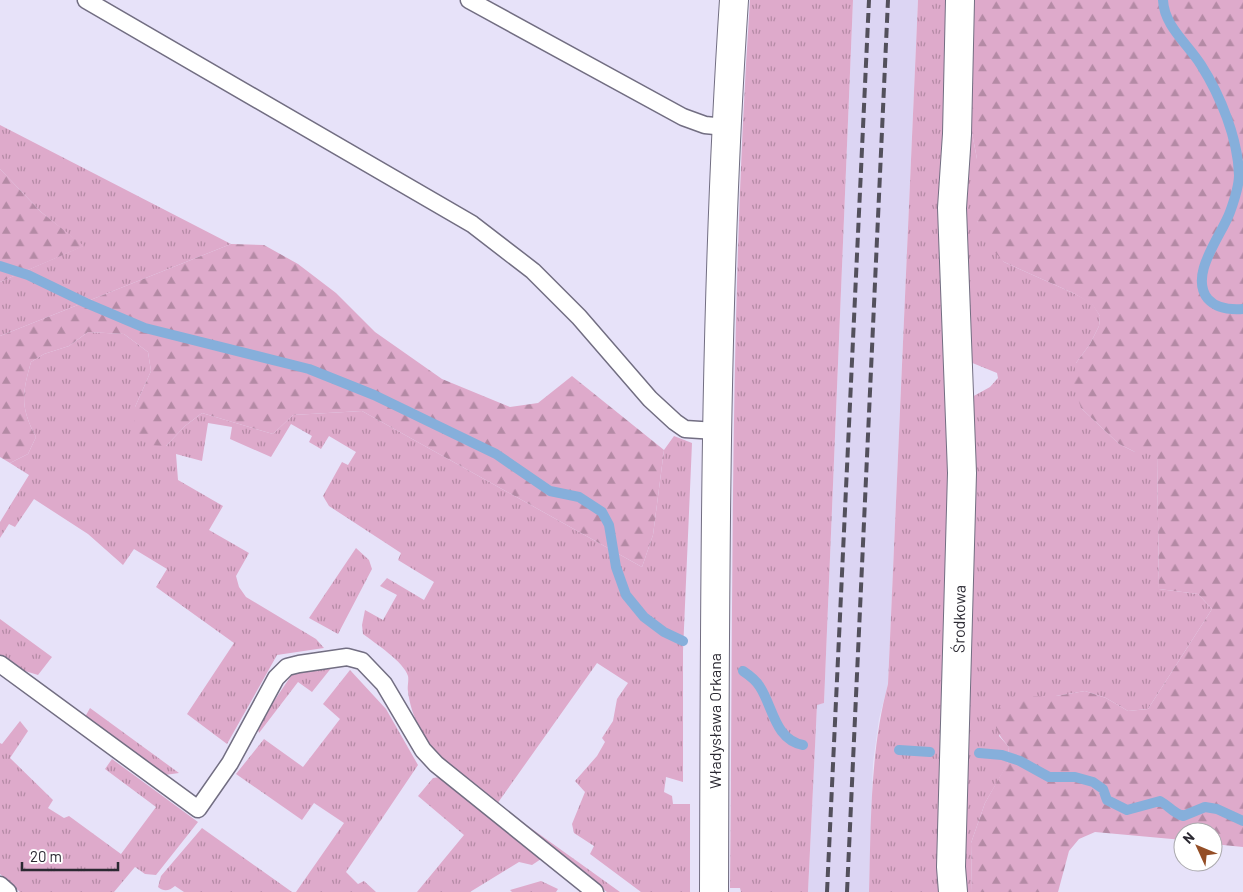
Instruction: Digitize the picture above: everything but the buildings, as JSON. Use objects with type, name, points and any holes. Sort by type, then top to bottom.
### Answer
[{"type":"street","name":"Władysława Orkana","points":[[714,892],[716,432],[725,127],[734,0]]},
{"type":"street","name":"Środkowa","points":[[953,892],[951,867],[962,473],[952,208],[957,134],[960,0]]},
{"type":"lane","points":[[86,0],[472,224],[516,256],[545,283],[584,323],[650,399],[675,422],[686,429],[716,432]]},
{"type":"lane","points":[[469,0],[683,117],[705,125],[725,127]]},
{"type":"lane","points":[[0,664],[198,809],[230,763],[276,678],[287,667],[347,656],[362,661],[384,684],[423,750],[436,764],[595,892]]},
{"type":"lane","points":[[0,885],[8,892]]},
{"type":"shaded area","points":[[853,0],[918,0],[888,684],[879,719],[873,763],[869,892],[808,892],[817,704],[824,703]]},
{"type":"green space","points":[[750,0],[853,0],[824,703],[817,705],[808,892],[741,892],[740,888],[730,888],[732,555],[736,333],[739,222]]},
{"type":"green space","points":[[918,0],[951,0],[950,498],[942,892],[869,892],[872,787],[878,735],[888,684]]},
{"type":"green space","points":[[970,0],[1243,0],[1243,847],[1223,845],[1223,822],[1173,822],[1173,839],[1095,832],[1079,839],[1069,851],[1058,892],[972,892],[971,843],[985,803],[1007,764],[1009,747],[997,731],[994,722],[994,712],[1011,696],[1056,696],[1085,691],[1106,698],[1128,711],[1148,709],[1212,609],[1198,594],[1159,589],[1157,452],[1135,452],[1119,444],[1081,408],[1073,384],[1076,363],[1090,344],[1099,326],[1100,316],[1092,304],[1073,293],[1004,262],[986,243],[977,221],[977,159],[969,117]]},
{"type":"green space","points":[[969,117],[977,159],[977,221],[1004,262],[1092,303],[1100,316],[1099,326],[1090,344],[1076,363],[1081,408],[1119,444],[1135,452],[1157,452],[1159,589],[1198,594],[1212,609],[1148,709],[1128,711],[1106,698],[1085,691],[1056,696],[1011,696],[999,736],[1009,747],[1007,765],[985,803],[971,843],[972,892],[966,892],[964,836],[972,397],[990,387],[998,378],[997,373],[970,362],[961,244]]},
{"type":"green space","points":[[0,125],[231,244],[0,336],[0,282],[83,246],[41,212],[0,169]]},
{"type":"green space","points":[[0,169],[41,212],[84,246],[0,282]]},
{"type":"green space","points":[[231,244],[264,245],[298,264],[336,293],[375,332],[442,379],[510,407],[538,403],[572,376],[664,450],[653,535],[642,567],[362,411],[293,415],[273,434],[202,413],[185,426],[166,446],[149,445],[134,432],[135,407],[151,371],[148,352],[124,334],[88,332],[69,346],[44,354],[31,362],[24,400],[27,417],[36,437],[28,454],[10,463],[0,457],[0,336]]},
{"type":"green space","points":[[88,332],[124,334],[148,352],[151,371],[135,407],[166,446],[185,426],[202,413],[273,434],[293,415],[362,411],[642,567],[653,535],[664,450],[674,436],[692,443],[683,651],[683,782],[666,777],[664,792],[672,796],[673,804],[690,804],[690,892],[641,892],[590,854],[594,846],[574,833],[572,824],[585,792],[575,781],[597,756],[605,742],[602,738],[613,721],[617,699],[628,683],[597,663],[497,804],[620,892],[607,892],[593,882],[441,759],[424,736],[412,710],[408,689],[408,676],[401,665],[363,634],[362,625],[365,610],[383,620],[397,595],[380,586],[387,578],[424,600],[434,582],[398,560],[401,553],[329,506],[323,496],[342,462],[348,465],[356,452],[329,436],[321,449],[309,442],[312,436],[291,424],[271,457],[230,439],[232,427],[208,423],[202,461],[176,454],[178,480],[223,506],[209,530],[249,553],[236,576],[239,587],[246,597],[316,639],[324,648],[277,655],[227,744],[187,714],[234,643],[156,587],[167,569],[134,549],[123,565],[88,534],[34,499],[15,527],[9,524],[0,538],[0,522],[29,475],[10,463],[28,454],[36,437],[27,417],[24,400],[31,362],[44,354],[69,346]]},
{"type":"green space","points":[[356,548],[369,560],[372,569],[338,634],[309,618]]},
{"type":"green space","points":[[0,619],[52,657],[38,675],[25,671],[0,655]]},
{"type":"green space","points":[[332,667],[312,692],[298,682],[259,733],[257,726],[293,673]]},
{"type":"green space","points":[[350,670],[386,709],[418,765],[346,872],[358,884],[364,881],[376,892],[296,892],[344,823],[314,803],[302,820],[236,774],[264,739],[303,767],[340,719],[323,704]]},
{"type":"green space","points":[[90,708],[179,773],[165,775],[85,717]]},
{"type":"green space","points":[[20,721],[28,731],[10,758],[53,800],[48,808],[64,818],[69,816],[121,854],[156,807],[105,769],[112,759],[198,822],[156,875],[145,874],[135,867],[114,892],[20,892],[0,874],[0,743],[2,744]]},
{"type":"green space","points":[[440,777],[541,859],[532,865],[519,862],[470,892],[417,892],[464,835],[418,796],[433,778]]},
{"type":"green space","points":[[202,828],[292,892],[184,892],[175,886],[166,890],[160,889],[158,887],[161,876]]},
{"type":"green space","points":[[541,881],[558,889],[556,892],[512,892],[510,890]]},
{"type":"waterway","points":[[1163,0],[1164,9],[1172,26],[1196,57],[1215,90],[1232,132],[1239,175],[1236,194],[1226,221],[1208,255],[1202,279],[1203,289],[1208,299],[1215,305],[1229,309],[1243,309]]},
{"type":"waterway","points":[[0,266],[28,275],[86,303],[145,328],[309,369],[374,395],[496,454],[550,491],[579,497],[602,512],[609,525],[616,567],[626,595],[644,617],[664,632],[683,641]]},
{"type":"waterway","points":[[743,671],[760,687],[776,722],[786,737],[803,745]]},
{"type":"waterway","points":[[899,750],[930,752]]},
{"type":"waterway","points":[[979,753],[1002,755],[1020,761],[1049,777],[1075,777],[1093,782],[1103,789],[1107,800],[1127,810],[1160,801],[1183,816],[1205,807],[1217,809],[1243,821]]},
{"type":"railway","points":[[827,892],[869,0]]},
{"type":"railway","points":[[847,892],[888,0]]}]
